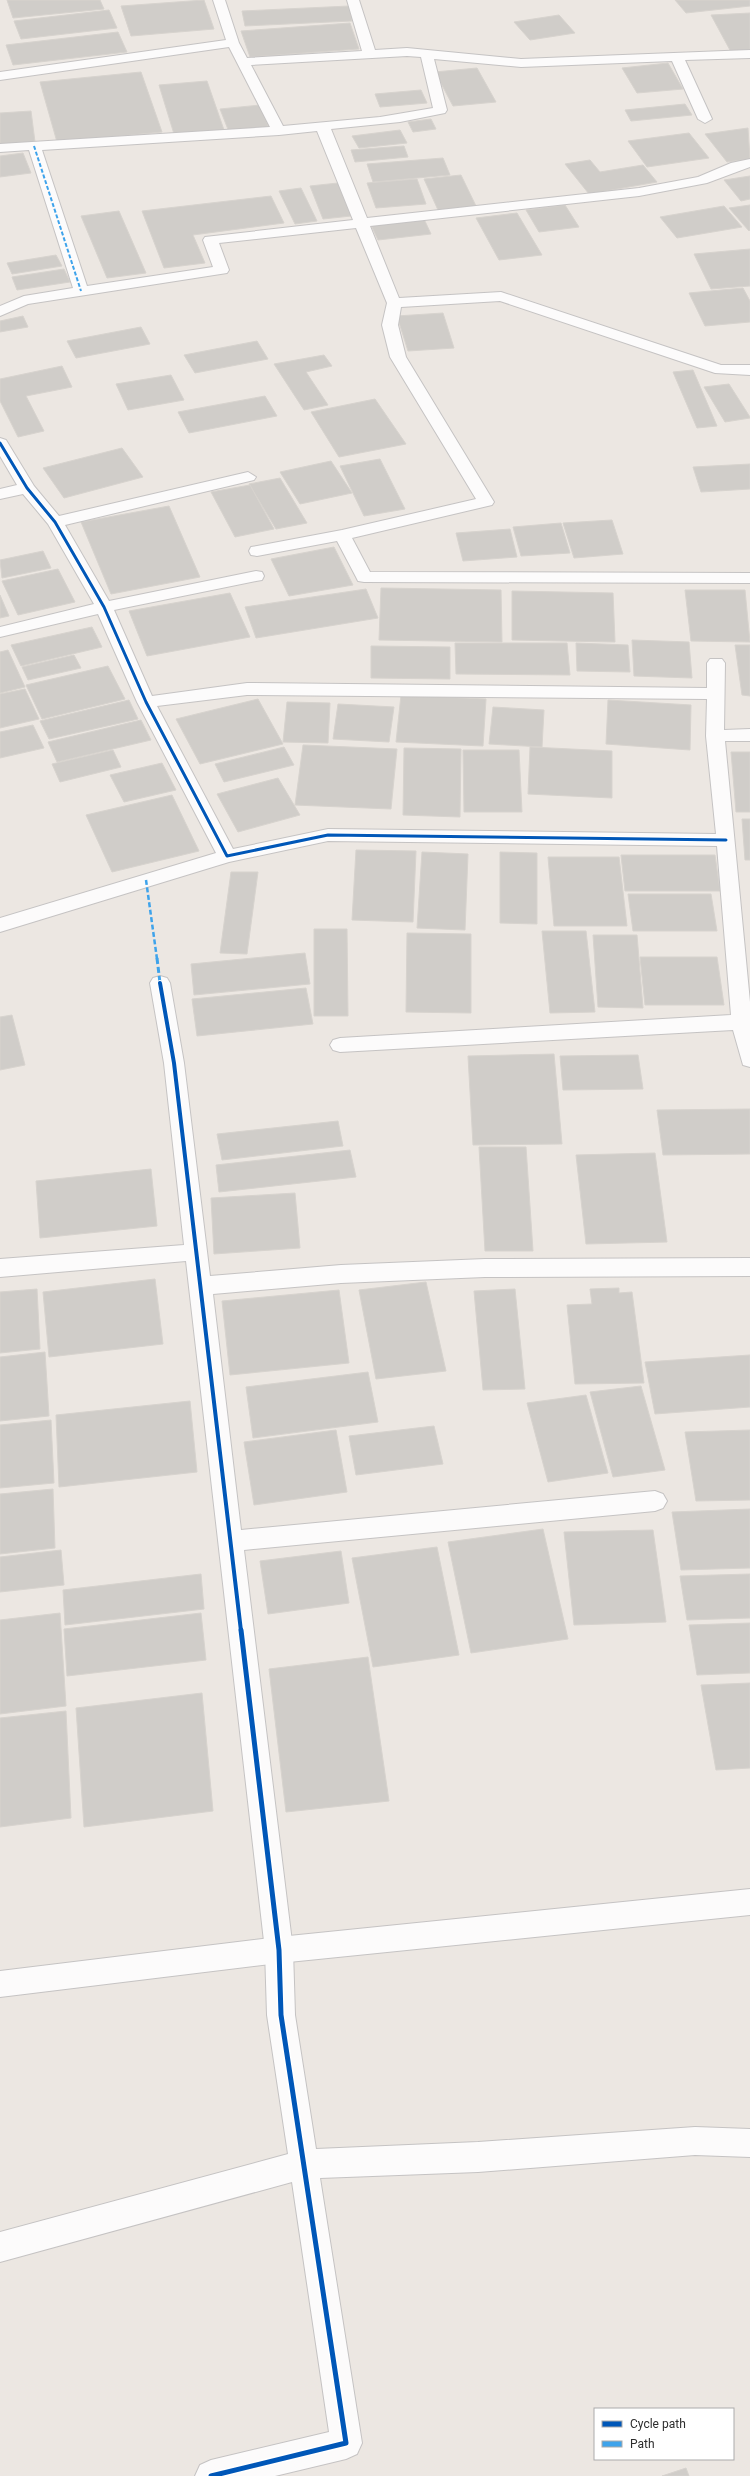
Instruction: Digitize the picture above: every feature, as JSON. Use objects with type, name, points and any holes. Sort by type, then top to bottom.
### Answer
[{"type":"street","points":[[219,0],[233,42],[279,131]]},
{"type":"street","points":[[353,0],[369,53]]},
{"type":"street","points":[[0,76],[233,42]]},
{"type":"street","points":[[243,62],[369,53],[407,52],[521,63],[750,54]]},
{"type":"street","points":[[0,148],[279,131],[322,124],[416,116],[440,110],[428,55]]},
{"type":"street","points":[[677,57],[705,119]]},
{"type":"street","points":[[257,551],[342,535],[486,502],[398,357],[390,325],[394,303],[360,222],[322,124]]},
{"type":"street","points":[[34,146],[81,291]]},
{"type":"street","points":[[0,312],[24,300],[222,270],[210,240],[360,222],[639,192],[702,180],[736,166],[750,163]]},
{"type":"street","points":[[394,303],[501,296],[720,370],[750,370]]},
{"type":"street","points":[[0,443],[26,488],[55,522],[104,607],[146,702],[227,856]]},
{"type":"street","points":[[55,522],[248,477]]},
{"type":"street","points":[[0,494],[26,488]]},
{"type":"street","points":[[342,535],[364,577],[750,578]]},
{"type":"street","points":[[0,632],[104,607],[256,576]]},
{"type":"street","points":[[716,663],[714,694],[715,736],[742,1022],[750,1060]]},
{"type":"street","points":[[146,702],[247,689],[408,689],[714,694]]},
{"type":"street","points":[[715,736],[750,735]]},
{"type":"street","points":[[0,925],[227,856],[328,835],[726,840]]},
{"type":"street","points":[[731,918],[750,918]]},
{"type":"street","points":[[160,983],[174,1063],[201,1286],[278,1950],[281,2015],[305,2164],[346,2443],[211,2476]]},
{"type":"street","points":[[340,1045],[742,1022]]},
{"type":"street","points":[[0,1268],[197,1252]]},
{"type":"street","points":[[201,1286],[341,1274],[485,1268],[750,1267]]},
{"type":"street","points":[[230,1541],[655,1501]]},
{"type":"street","points":[[0,1984],[278,1950],[750,1902]]},
{"type":"street","points":[[0,2247],[305,2164],[478,2157],[695,2141],[750,2143]]},
{"type":"building","points":[[7,0],[100,0],[104,9],[13,18]]},
{"type":"building","points":[[204,0],[214,29],[131,36],[121,6]]},
{"type":"building","points":[[675,0],[750,0],[750,6],[686,13]]},
{"type":"building","points":[[349,6],[352,21],[245,26],[242,11]]},
{"type":"building","points":[[109,10],[117,28],[21,39],[14,21]]},
{"type":"building","points":[[750,13],[750,51],[731,52],[711,15]]},
{"type":"building","points":[[559,15],[575,33],[530,40],[514,22]]},
{"type":"building","points":[[350,23],[359,49],[250,57],[241,31]]},
{"type":"building","points":[[118,32],[127,52],[13,65],[6,45]]},
{"type":"building","points":[[668,63],[683,89],[637,93],[622,68]]},
{"type":"building","points":[[477,68],[496,102],[453,106],[435,72]]},
{"type":"building","points":[[141,72],[162,132],[57,142],[40,82]]},
{"type":"building","points":[[207,81],[224,130],[174,134],[159,85]]},
{"type":"building","points":[[421,90],[427,103],[380,107],[375,94]]},
{"type":"building","points":[[685,104],[692,115],[631,121],[625,110]]},
{"type":"building","points":[[260,105],[269,128],[229,132],[220,109]]},
{"type":"building","points":[[31,111],[35,142],[0,144],[0,113]]},
{"type":"building","points":[[431,119],[436,129],[413,132],[408,122]]},
{"type":"building","points":[[748,128],[750,159],[727,162],[705,134]]},
{"type":"building","points":[[400,130],[407,143],[359,148],[352,136]]},
{"type":"building","points":[[689,133],[709,158],[647,167],[628,141]]},
{"type":"building","points":[[404,146],[408,157],[355,162],[351,150]]},
{"type":"building","points":[[23,153],[31,173],[0,177],[0,156]]},
{"type":"building","points":[[443,158],[450,175],[373,182],[367,164]]},
{"type":"building","points":[[590,160],[600,172],[643,165],[657,182],[589,194],[565,164]]},
{"type":"building","points":[[461,175],[476,206],[438,210],[424,179]]},
{"type":"building","points":[[750,176],[750,199],[741,201],[724,180]]},
{"type":"building","points":[[417,179],[426,204],[376,208],[367,183]]},
{"type":"building","points":[[338,183],[351,216],[323,219],[310,186]]},
{"type":"building","points":[[301,188],[317,221],[295,224],[279,191]]},
{"type":"building","points":[[271,196],[284,223],[193,235],[205,263],[164,268],[142,211]]},
{"type":"building","points":[[565,205],[579,227],[539,232],[526,210]]},
{"type":"building","points":[[750,205],[750,230],[749,231],[729,208]]},
{"type":"building","points":[[724,206],[742,227],[677,238],[660,217]]},
{"type":"building","points":[[119,211],[146,273],[107,278],[81,216]]},
{"type":"building","points":[[517,213],[542,255],[499,260],[476,218]]},
{"type":"building","points":[[424,219],[431,234],[378,240],[371,225]]},
{"type":"building","points":[[750,249],[750,286],[711,289],[694,254]]},
{"type":"building","points":[[56,255],[62,266],[12,274],[7,263]]},
{"type":"building","points":[[64,269],[70,282],[17,290],[12,277]]},
{"type":"building","points":[[743,288],[750,301],[750,322],[705,326],[689,293]]},
{"type":"building","points":[[443,313],[454,348],[408,351],[397,316]]},
{"type":"building","points":[[23,316],[28,327],[0,332],[0,321]]},
{"type":"building","points":[[141,327],[150,344],[76,358],[67,341]]},
{"type":"building","points":[[257,341],[268,359],[195,373],[184,355]]},
{"type":"building","points":[[324,355],[332,366],[306,372],[328,405],[304,410],[274,364]]},
{"type":"building","points":[[62,366],[72,387],[26,396],[44,431],[18,437],[0,401],[0,379]]},
{"type":"building","points":[[693,370],[717,426],[697,428],[673,372]]},
{"type":"building","points":[[171,375],[184,400],[128,410],[116,384]]},
{"type":"building","points":[[729,384],[750,418],[725,422],[704,387]]},
{"type":"building","points":[[265,396],[277,416],[189,433],[178,412]]},
{"type":"building","points":[[375,399],[406,444],[339,457],[311,412]]},
{"type":"building","points":[[122,448],[143,477],[64,498],[43,468]]},
{"type":"building","points":[[380,459],[405,509],[364,516],[340,466]]},
{"type":"building","points":[[331,461],[352,493],[300,504],[280,472]]},
{"type":"building","points":[[750,464],[750,489],[701,492],[693,467]]},
{"type":"building","points":[[280,478],[307,523],[276,529],[249,484]]},
{"type":"building","points":[[250,485],[274,529],[235,537],[211,492]]},
{"type":"building","points":[[169,506],[200,577],[111,594],[81,522]]},
{"type":"building","points":[[612,520],[623,554],[574,558],[563,523]]},
{"type":"building","points":[[561,523],[570,553],[521,556],[513,527]]},
{"type":"building","points":[[510,529],[517,557],[463,561],[456,533]]},
{"type":"building","points":[[334,547],[353,585],[289,596],[271,559]]},
{"type":"building","points":[[43,551],[51,568],[2,578],[0,560]]},
{"type":"building","points":[[58,569],[75,602],[18,615],[2,581]]},
{"type":"building","points":[[381,588],[501,590],[502,642],[379,640]]},
{"type":"building","points":[[366,589],[378,618],[256,638],[245,607]]},
{"type":"building","points":[[685,590],[745,590],[750,642],[691,641]]},
{"type":"building","points":[[512,591],[613,593],[615,642],[512,640]]},
{"type":"building","points":[[230,593],[250,637],[147,656],[129,611]]},
{"type":"building","points":[[0,595],[9,616],[0,618]]},
{"type":"building","points":[[92,627],[102,647],[21,666],[11,645]]},
{"type":"building","points":[[632,640],[689,642],[692,678],[634,676]]},
{"type":"building","points":[[455,643],[567,643],[570,675],[456,674]]},
{"type":"building","points":[[576,643],[628,645],[630,672],[577,671]]},
{"type":"building","points":[[735,645],[750,645],[750,696],[742,695]]},
{"type":"building","points":[[371,646],[450,647],[450,679],[371,678]]},
{"type":"building","points":[[8,650],[25,687],[0,693],[0,652]]},
{"type":"building","points":[[74,655],[81,668],[28,680],[22,667]]},
{"type":"building","points":[[108,666],[125,699],[42,719],[26,685]]},
{"type":"building","points":[[25,689],[39,719],[0,728],[0,694]]},
{"type":"building","points":[[401,695],[486,699],[483,746],[396,742]]},
{"type":"building","points":[[258,699],[283,744],[200,764],[176,719]]},
{"type":"building","points":[[129,700],[138,719],[49,739],[40,721]]},
{"type":"building","points":[[608,700],[691,705],[690,750],[606,744]]},
{"type":"building","points":[[287,702],[330,703],[328,743],[283,742]]},
{"type":"building","points":[[338,704],[394,707],[389,742],[333,739]]},
{"type":"building","points":[[493,707],[544,710],[542,747],[489,744]]},
{"type":"building","points":[[141,720],[151,740],[57,762],[48,742]]},
{"type":"building","points":[[33,725],[44,748],[0,758],[0,732]]},
{"type":"building","points":[[303,745],[397,749],[391,809],[295,805]]},
{"type":"building","points":[[284,747],[294,765],[224,782],[215,764]]},
{"type":"building","points":[[530,747],[612,751],[612,798],[528,794]]},
{"type":"building","points":[[404,748],[461,749],[460,817],[403,815]]},
{"type":"building","points":[[113,750],[121,767],[60,782],[52,764]]},
{"type":"building","points":[[463,750],[519,750],[522,812],[464,812]]},
{"type":"building","points":[[731,752],[750,752],[750,812],[736,812]]},
{"type":"building","points":[[162,763],[176,790],[124,802],[110,775]]},
{"type":"building","points":[[278,778],[300,815],[238,832],[217,794]]},
{"type":"building","points":[[172,795],[199,851],[112,872],[86,815]]},
{"type":"building","points":[[742,819],[750,819],[750,860],[745,860]]},
{"type":"building","points":[[356,850],[416,851],[413,922],[352,920]]},
{"type":"building","points":[[422,852],[468,854],[465,930],[417,928]]},
{"type":"building","points":[[500,852],[537,853],[537,924],[500,923]]},
{"type":"building","points":[[621,855],[715,855],[720,891],[625,891]]},
{"type":"building","points":[[548,857],[619,857],[627,926],[554,926]]},
{"type":"building","points":[[231,872],[258,872],[247,954],[220,953]]},
{"type":"building","points":[[628,894],[711,894],[717,931],[633,931]]},
{"type":"building","points":[[314,929],[347,929],[348,1016],[314,1016]]},
{"type":"building","points":[[542,931],[586,931],[595,1012],[550,1013]]},
{"type":"building","points":[[407,933],[471,934],[471,1013],[406,1012]]},
{"type":"building","points":[[593,935],[637,935],[643,1008],[598,1007]]},
{"type":"building","points":[[305,953],[310,984],[194,995],[191,964]]},
{"type":"building","points":[[640,957],[717,957],[724,1005],[645,1005]]},
{"type":"building","points":[[306,988],[313,1024],[197,1036],[192,999]]},
{"type":"building","points":[[12,1015],[25,1065],[0,1070],[0,1017]]},
{"type":"building","points":[[554,1054],[562,1144],[473,1145],[468,1056]]},
{"type":"building","points":[[638,1055],[643,1089],[563,1090],[560,1056]]},
{"type":"building","points":[[750,1109],[750,1154],[663,1155],[657,1110]]},
{"type":"building","points":[[338,1121],[343,1146],[222,1160],[217,1134]]},
{"type":"building","points":[[479,1147],[526,1147],[533,1251],[485,1251]]},
{"type":"building","points":[[350,1150],[356,1177],[219,1192],[216,1165]]},
{"type":"building","points":[[655,1153],[667,1242],[586,1244],[576,1155]]},
{"type":"building","points":[[151,1169],[157,1226],[40,1238],[36,1181]]},
{"type":"building","points":[[295,1193],[300,1248],[214,1254],[211,1198]]},
{"type":"building","points":[[155,1279],[163,1344],[49,1357],[43,1292]]},
{"type":"building","points":[[426,1282],[446,1371],[376,1379],[359,1290]]},
{"type":"building","points":[[619,1288],[619,1293],[632,1292],[644,1383],[575,1384],[567,1305],[592,1304],[590,1289]]},
{"type":"building","points":[[37,1289],[40,1349],[0,1353],[0,1292]]},
{"type":"building","points":[[515,1289],[525,1389],[483,1390],[474,1291]]},
{"type":"building","points":[[339,1290],[349,1363],[230,1375],[222,1301]]},
{"type":"building","points":[[45,1352],[49,1416],[0,1421],[0,1357]]},
{"type":"building","points":[[750,1355],[750,1407],[655,1414],[645,1362]]},
{"type":"building","points":[[368,1372],[378,1422],[253,1438],[246,1387]]},
{"type":"building","points":[[641,1386],[665,1470],[613,1477],[590,1392]]},
{"type":"building","points":[[586,1395],[608,1473],[548,1482],[527,1403]]},
{"type":"building","points":[[190,1401],[197,1472],[59,1487],[56,1415]]},
{"type":"building","points":[[51,1420],[54,1483],[0,1488],[0,1425]]},
{"type":"building","points":[[434,1426],[443,1464],[356,1475],[349,1436]]},
{"type":"building","points":[[336,1430],[347,1492],[254,1505],[244,1442]]},
{"type":"building","points":[[750,1430],[750,1500],[696,1501],[685,1432]]},
{"type":"building","points":[[53,1489],[55,1548],[0,1554],[0,1494]]},
{"type":"building","points":[[750,1509],[750,1568],[681,1570],[672,1512]]},
{"type":"building","points":[[543,1529],[568,1639],[471,1653],[448,1542]]},
{"type":"building","points":[[653,1530],[666,1622],[574,1625],[564,1532]]},
{"type":"building","points":[[437,1547],[459,1655],[373,1667],[352,1558]]},
{"type":"building","points":[[61,1550],[64,1585],[0,1592],[0,1557]]},
{"type":"building","points":[[341,1551],[349,1603],[268,1614],[260,1561]]},
{"type":"building","points":[[201,1574],[204,1609],[65,1625],[63,1590]]},
{"type":"building","points":[[750,1574],[750,1618],[687,1620],[680,1576]]},
{"type":"building","points":[[60,1613],[66,1706],[0,1714],[0,1620]]},
{"type":"building","points":[[201,1613],[206,1660],[67,1676],[64,1629]]},
{"type":"building","points":[[750,1623],[750,1673],[697,1675],[689,1625]]},
{"type":"building","points":[[368,1657],[389,1801],[286,1812],[269,1669]]},
{"type":"building","points":[[750,1683],[750,1768],[716,1770],[701,1685]]},
{"type":"building","points":[[202,1693],[213,1811],[84,1827],[76,1708]]},
{"type":"building","points":[[66,1711],[71,1818],[0,1827],[0,1718]]},
{"type":"building","points":[[686,2468],[689,2476],[662,2476]]},
{"type":"marked path","points":[[34,146],[81,291]]},
{"type":"marked path","points":[[146,880],[160,983]]},
{"type":"cycle path","points":[[0,443],[27,488],[55,522],[104,607],[146,702],[227,856],[328,835],[726,840]]},
{"type":"cycle path","points":[[160,983],[174,1063],[279,1950],[281,2015],[346,2443],[211,2476]]}]
